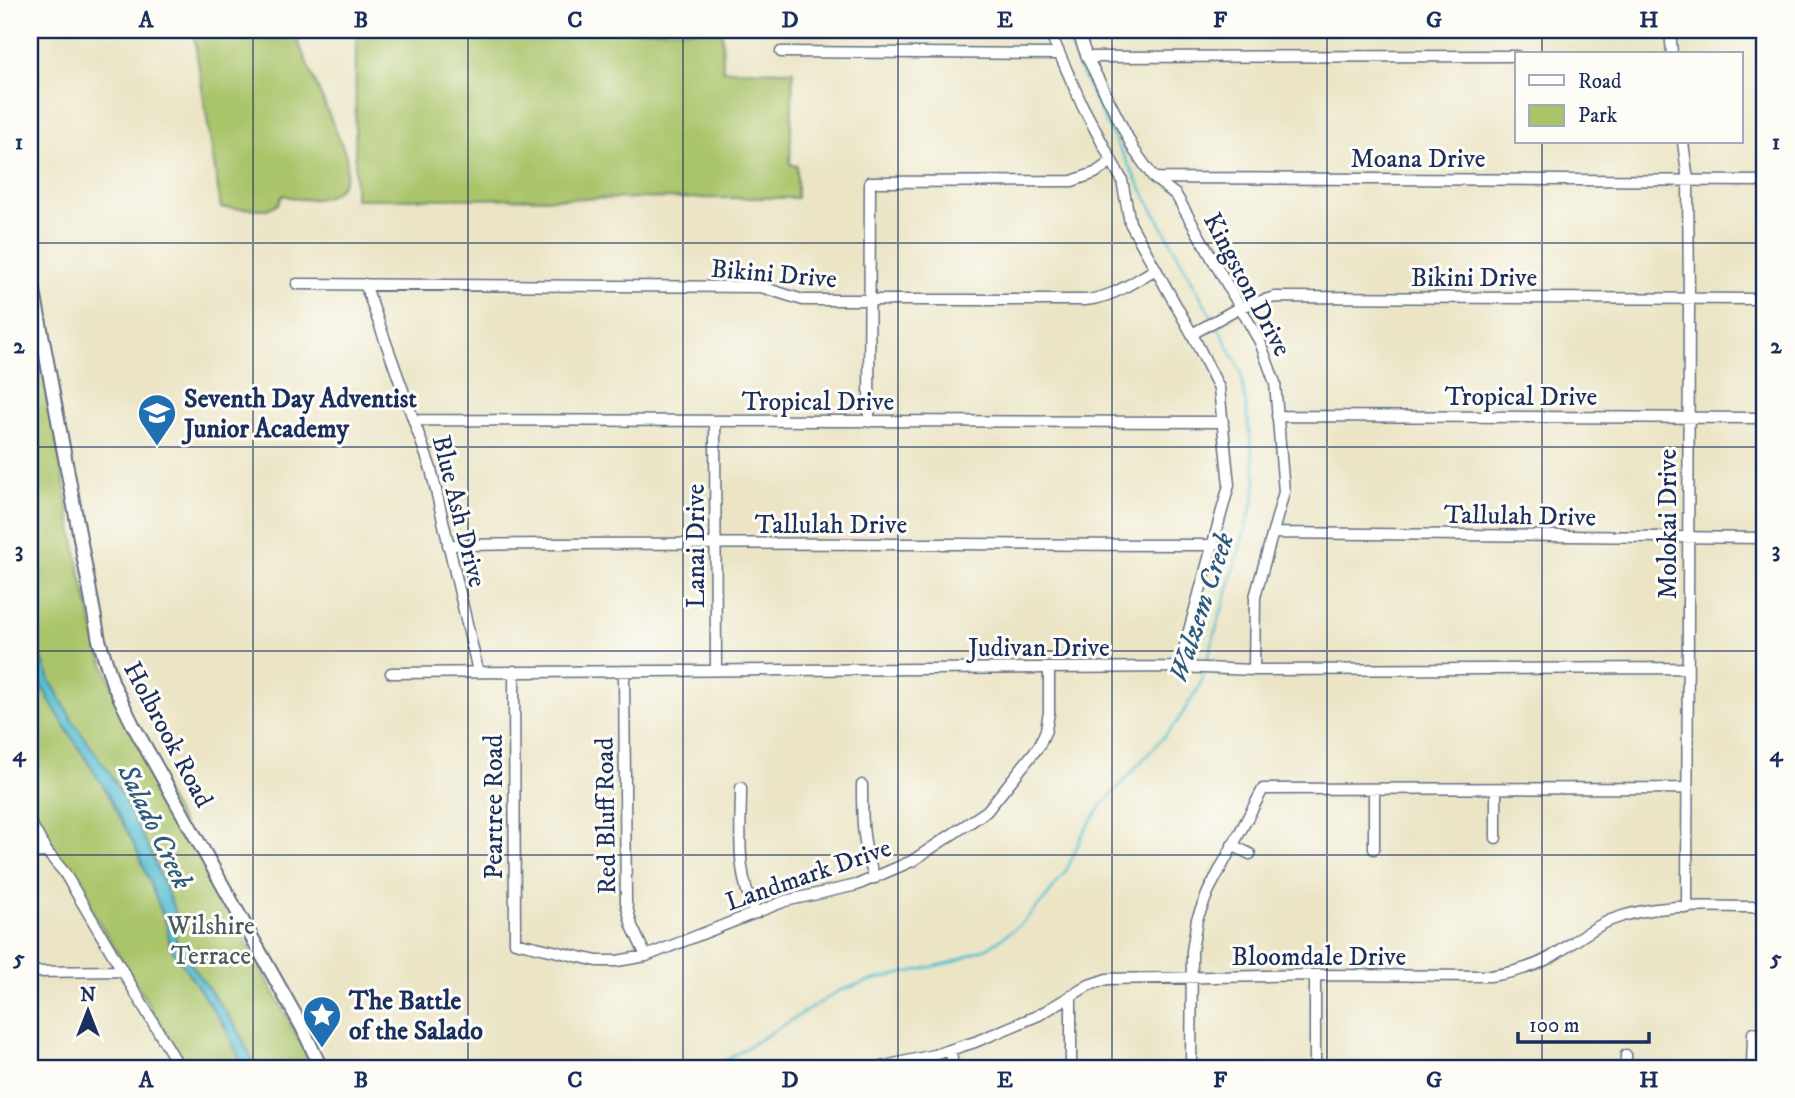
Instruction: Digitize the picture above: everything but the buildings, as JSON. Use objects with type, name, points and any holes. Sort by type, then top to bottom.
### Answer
[{"type":"street","points":[[1049,30],[1082,105],[1122,180],[1130,223],[1219,388],[1229,485],[1179,667]]},
{"type":"street","name":"Kingston Drive","points":[[1077,30],[1087,57],[1134,150],[1154,178],[1176,195],[1241,307],[1271,369],[1285,484],[1253,610],[1254,670]]},
{"type":"street","points":[[1670,30],[1672,52]]},
{"type":"street","points":[[781,52],[1059,54]]},
{"type":"street","points":[[1087,57],[1515,56]]},
{"type":"street","name":"Molokai Drive","points":[[1683,144],[1688,181],[1689,299],[1687,908]]},
{"type":"street","points":[[869,422],[870,182],[1072,181],[1095,173],[1112,161]]},
{"type":"street","name":"Moana Drive","points":[[1154,178],[1765,181]]},
{"type":"street","name":"Bikini Drive","points":[[297,284],[761,287],[803,300],[1099,299],[1156,269]]},
{"type":"street","name":"Holbrook Road","points":[[30,270],[99,639],[113,684],[133,726],[296,1015],[321,1068]]},
{"type":"street","name":"Blue Ash Drive","points":[[365,285],[431,469],[478,671]]},
{"type":"street","name":"Bikini Drive","points":[[1192,334],[1241,307],[1275,297],[1765,299]]},
{"type":"street","name":"Tropical Drive","points":[[1277,416],[1765,418]]},
{"type":"street","name":"Tropical Drive","points":[[414,420],[1223,422]]},
{"type":"street","name":"Lanai Drive","points":[[715,421],[716,670]]},
{"type":"street","name":"Tallulah Drive","points":[[1274,533],[1765,538]]},
{"type":"street","name":"Tallulah Drive","points":[[448,545],[621,542],[716,545],[1214,545]]},
{"type":"street","name":"Judivan Drive","points":[[391,673],[1049,667],[1195,667],[1254,670],[1687,668]]},
{"type":"street","name":"Landmark Drive","points":[[515,942],[597,961],[646,956],[801,896],[849,887],[875,878],[926,853],[993,805],[1043,738],[1049,712],[1049,667]]},
{"type":"street","name":"Peartree Road","points":[[514,671],[515,942]]},
{"type":"street","name":"Red Bluff Road","points":[[624,671],[626,903],[632,926],[646,956]]},
{"type":"street","points":[[862,785],[865,854],[875,878]]},
{"type":"street","points":[[741,788],[741,872],[748,898],[756,913]]},
{"type":"street","points":[[1191,1068],[1193,943],[1197,919],[1263,789],[1687,788]]},
{"type":"street","points":[[1374,789],[1374,849]]},
{"type":"street","points":[[1496,789],[1496,838]]},
{"type":"street","points":[[30,822],[47,852],[64,872],[180,1068]]},
{"type":"street","points":[[1233,845],[1250,854]]},
{"type":"street","points":[[30,852],[47,852]]},
{"type":"street","name":"Bloomdale Drive","points":[[876,1068],[950,1050],[1039,1015],[1097,981],[1107,979],[1506,974],[1537,964],[1592,929],[1623,916],[1656,909],[1765,907]]},
{"type":"street","points":[[30,972],[121,971]]},
{"type":"street","points":[[1315,975],[1315,1068]]},
{"type":"street","points":[[1071,995],[1071,1068]]},
{"type":"street","points":[[1752,1068],[1753,1033]]},
{"type":"street","points":[[950,1050],[953,1068]]},
{"type":"street","points":[[1626,1055],[1626,1068]]},
{"type":"green space","points":[[193,30],[293,30],[346,155],[347,169],[344,181],[338,189],[320,198],[283,195],[278,204],[267,209],[221,208]]},
{"type":"green space","points":[[356,30],[722,30],[723,70],[793,71],[790,164],[797,166],[797,198],[355,199]]},
{"type":"green space","name":"Wilshire Terrace","points":[[30,293],[79,567],[100,655],[129,726],[315,1068],[256,1068],[237,1028],[176,943],[179,921],[149,849],[111,775],[74,723],[51,682],[30,628]]},
{"type":"green space","name":"Wilshire Terrace","points":[[30,662],[64,725],[104,787],[137,850],[167,926],[170,946],[225,1027],[244,1068],[187,1068],[30,808]]},
{"type":"water","points":[[30,628],[51,682],[74,723],[111,775],[149,849],[179,921],[176,944],[237,1028],[256,1068],[244,1068],[225,1027],[170,946],[167,926],[137,850],[104,787],[35,675],[30,662]]},
{"type":"waterway","name":"Walzem Creek","points":[[1064,30],[1104,120],[1213,319]]},
{"type":"waterway","name":"Walzem Creek","points":[[1206,664],[1254,499],[1256,481],[1241,371],[1217,325]]},
{"type":"waterway","name":"Walzem Creek","points":[[713,1068],[839,991],[869,981],[953,962],[989,947],[1021,924],[1046,898],[1067,869],[1083,833],[1103,804],[1177,722],[1199,687],[1204,671]]},
{"type":"place","name":"Seventh Day Adventist Junior Academy","points":[[157,447]]},
{"type":"place","name":"The Battle of the Salado","points":[[322,1049]]},
{"type":"water label","name":"Salado Creek","points":[[156,826]]}]
